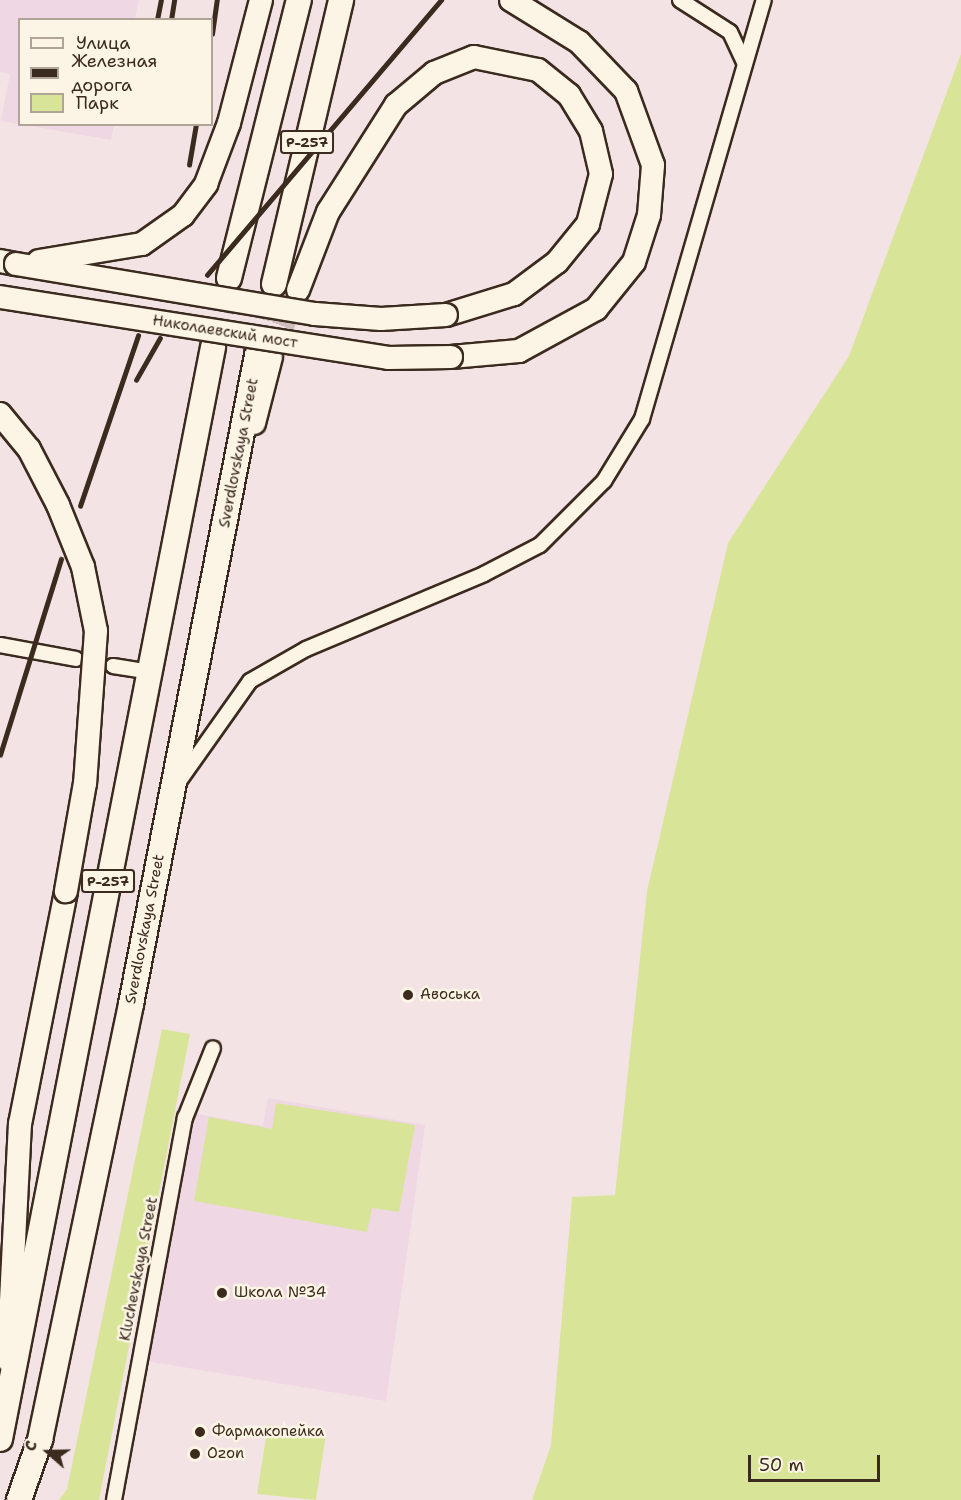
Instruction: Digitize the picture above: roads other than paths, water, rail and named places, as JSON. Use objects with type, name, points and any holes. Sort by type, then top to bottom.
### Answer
[{"type":"highway","name":"Р-257","points":[[229,278],[298,0]]},
{"type":"highway","name":"Р-257","points":[[274,284],[340,0]]},
{"type":"highway","name":"Р-257","points":[[0,1439],[213,347]]},
{"type":"highway","name":"Sverdlovskaya Street","points":[[19,1500],[40,1440],[220,549],[264,356]]},
{"type":"main road","points":[[8,263],[142,244],[183,214],[206,184],[229,123],[261,0]]},
{"type":"main road","name":"Николаевский мост","points":[[0,297],[388,358],[451,357],[519,351],[596,309],[634,262],[650,215],[653,165],[643,126],[626,91],[579,42],[511,0]]},
{"type":"main road","points":[[8,263],[315,314],[381,319],[446,315],[514,294],[557,262],[588,224],[601,174],[591,131],[569,95],[538,70],[474,57],[434,74],[396,105],[328,212],[298,290]]},
{"type":"main road","points":[[0,414],[29,449],[58,505],[83,567],[96,631],[85,783],[20,1124],[5,1415]]},
{"type":"street","points":[[680,0],[730,32],[745,64]]},
{"type":"street","points":[[171,795],[250,681],[306,649],[484,574],[540,545],[604,481],[642,419],[764,0]]},
{"type":"street","points":[[0,645],[76,659]]},
{"type":"street","points":[[113,666],[149,672]]},
{"type":"street","name":"Kluchevskaya Street","points":[[114,1500],[185,1118],[213,1048]]},
{"type":"tunnel","points":[[213,347],[229,278]]},
{"type":"tunnel","points":[[257,355],[274,285]]},
{"type":"tunnel","points":[[271,357],[297,291]]},
{"type":"railway","points":[[157,18],[161,0]]},
{"type":"railway","points":[[171,18],[174,0]]},
{"type":"railway","points":[[213,27],[217,0]]},
{"type":"railway","points":[[207,275],[441,0]]},
{"type":"railway","points":[[189,165],[196,126]]},
{"type":"railway","points":[[80,506],[138,336]]},
{"type":"railway","points":[[136,380],[160,338]]},
{"type":"railway","points":[[0,755],[61,559]]},
{"type":"place","name":"Авоська","points":[[408,995]]},
{"type":"place","name":"Школа №34","points":[[222,1293]]},
{"type":"place","name":"Фармакопейка","points":[[200,1432]]},
{"type":"place","name":"Ozon","points":[[195,1454]]}]
